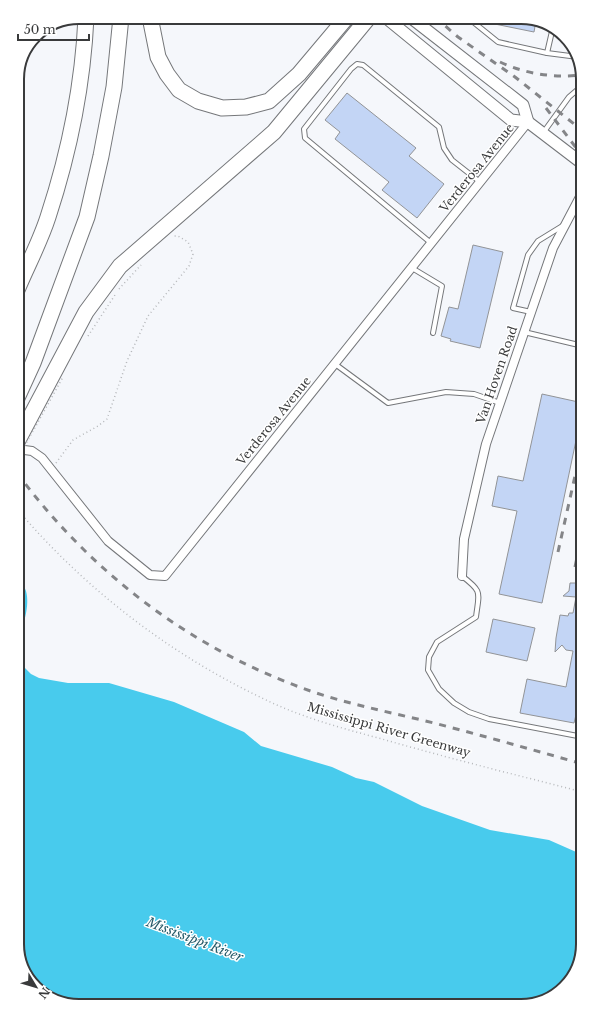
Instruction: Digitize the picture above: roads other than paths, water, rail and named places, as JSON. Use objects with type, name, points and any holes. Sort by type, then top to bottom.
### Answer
[{"type":"highway","points":[[24,274],[48,218],[70,141],[85,39],[86,24]]},
{"type":"highway","points":[[24,383],[33,363],[87,217],[101,156],[114,88],[120,24]]},
{"type":"highway","points":[[151,24],[158,57],[167,74],[179,90],[198,101],[222,108],[246,107],[269,101],[299,74],[341,24]]},
{"type":"highway","points":[[24,431],[59,375],[86,312],[120,266],[274,132],[363,24]]},
{"type":"street","points":[[394,24],[511,120],[528,122],[576,159]]},
{"type":"street","points":[[419,24],[523,105],[528,122]]},
{"type":"street","name":"Verderosa Avenue","points":[[24,450],[38,454],[108,541],[150,575],[165,576],[528,122]]},
{"type":"street","name":"Van Hoven Road","points":[[462,576],[464,539],[486,444],[553,248],[576,205]]},
{"type":"lane","points":[[475,24],[498,42],[547,53],[570,56]]},
{"type":"lane","points":[[547,53],[552,33]]},
{"type":"lane","points":[[432,243],[305,138],[304,129],[351,69],[357,64],[363,65],[439,127],[444,148],[452,160],[480,183]]},
{"type":"lane","points":[[543,134],[569,97],[576,91]]},
{"type":"lane","points":[[531,312],[513,308],[528,255],[538,241],[566,224]]},
{"type":"lane","points":[[412,268],[442,286],[433,333]]},
{"type":"lane","points":[[524,332],[576,344]]},
{"type":"lane","points":[[335,364],[388,403],[446,392],[474,394],[500,403]]},
{"type":"lane","points":[[462,576],[476,586],[479,593],[476,617],[437,642],[429,657],[428,670],[439,689],[454,703],[469,712],[576,736]]},
{"type":"water","points":[[24,586],[27,597],[27,609],[24,622]]},
{"type":"water","name":"Mississippi River","points":[[24,667],[31,674],[39,678],[68,683],[109,683],[174,702],[244,732],[261,746],[332,767],[356,778],[374,782],[422,806],[490,830],[549,840],[576,852],[576,951],[572,965],[562,980],[551,990],[535,997],[528,999],[76,999],[61,996],[56,994],[56,967],[30,967],[25,955]]},
{"type":"railway","points":[[443,24],[458,37],[515,77],[576,125]]},
{"type":"railway","points":[[500,62],[520,70],[540,74],[576,76]]},
{"type":"railway","points":[[546,108],[576,148]]},
{"type":"railway","points":[[558,552],[576,473]]},
{"type":"railway","points":[[24,482],[44,507],[74,539],[105,569],[138,597],[173,622],[210,645],[249,665],[289,683],[325,696],[453,728],[576,762]]},
{"type":"railway","points":[[575,567],[576,562]]}]
